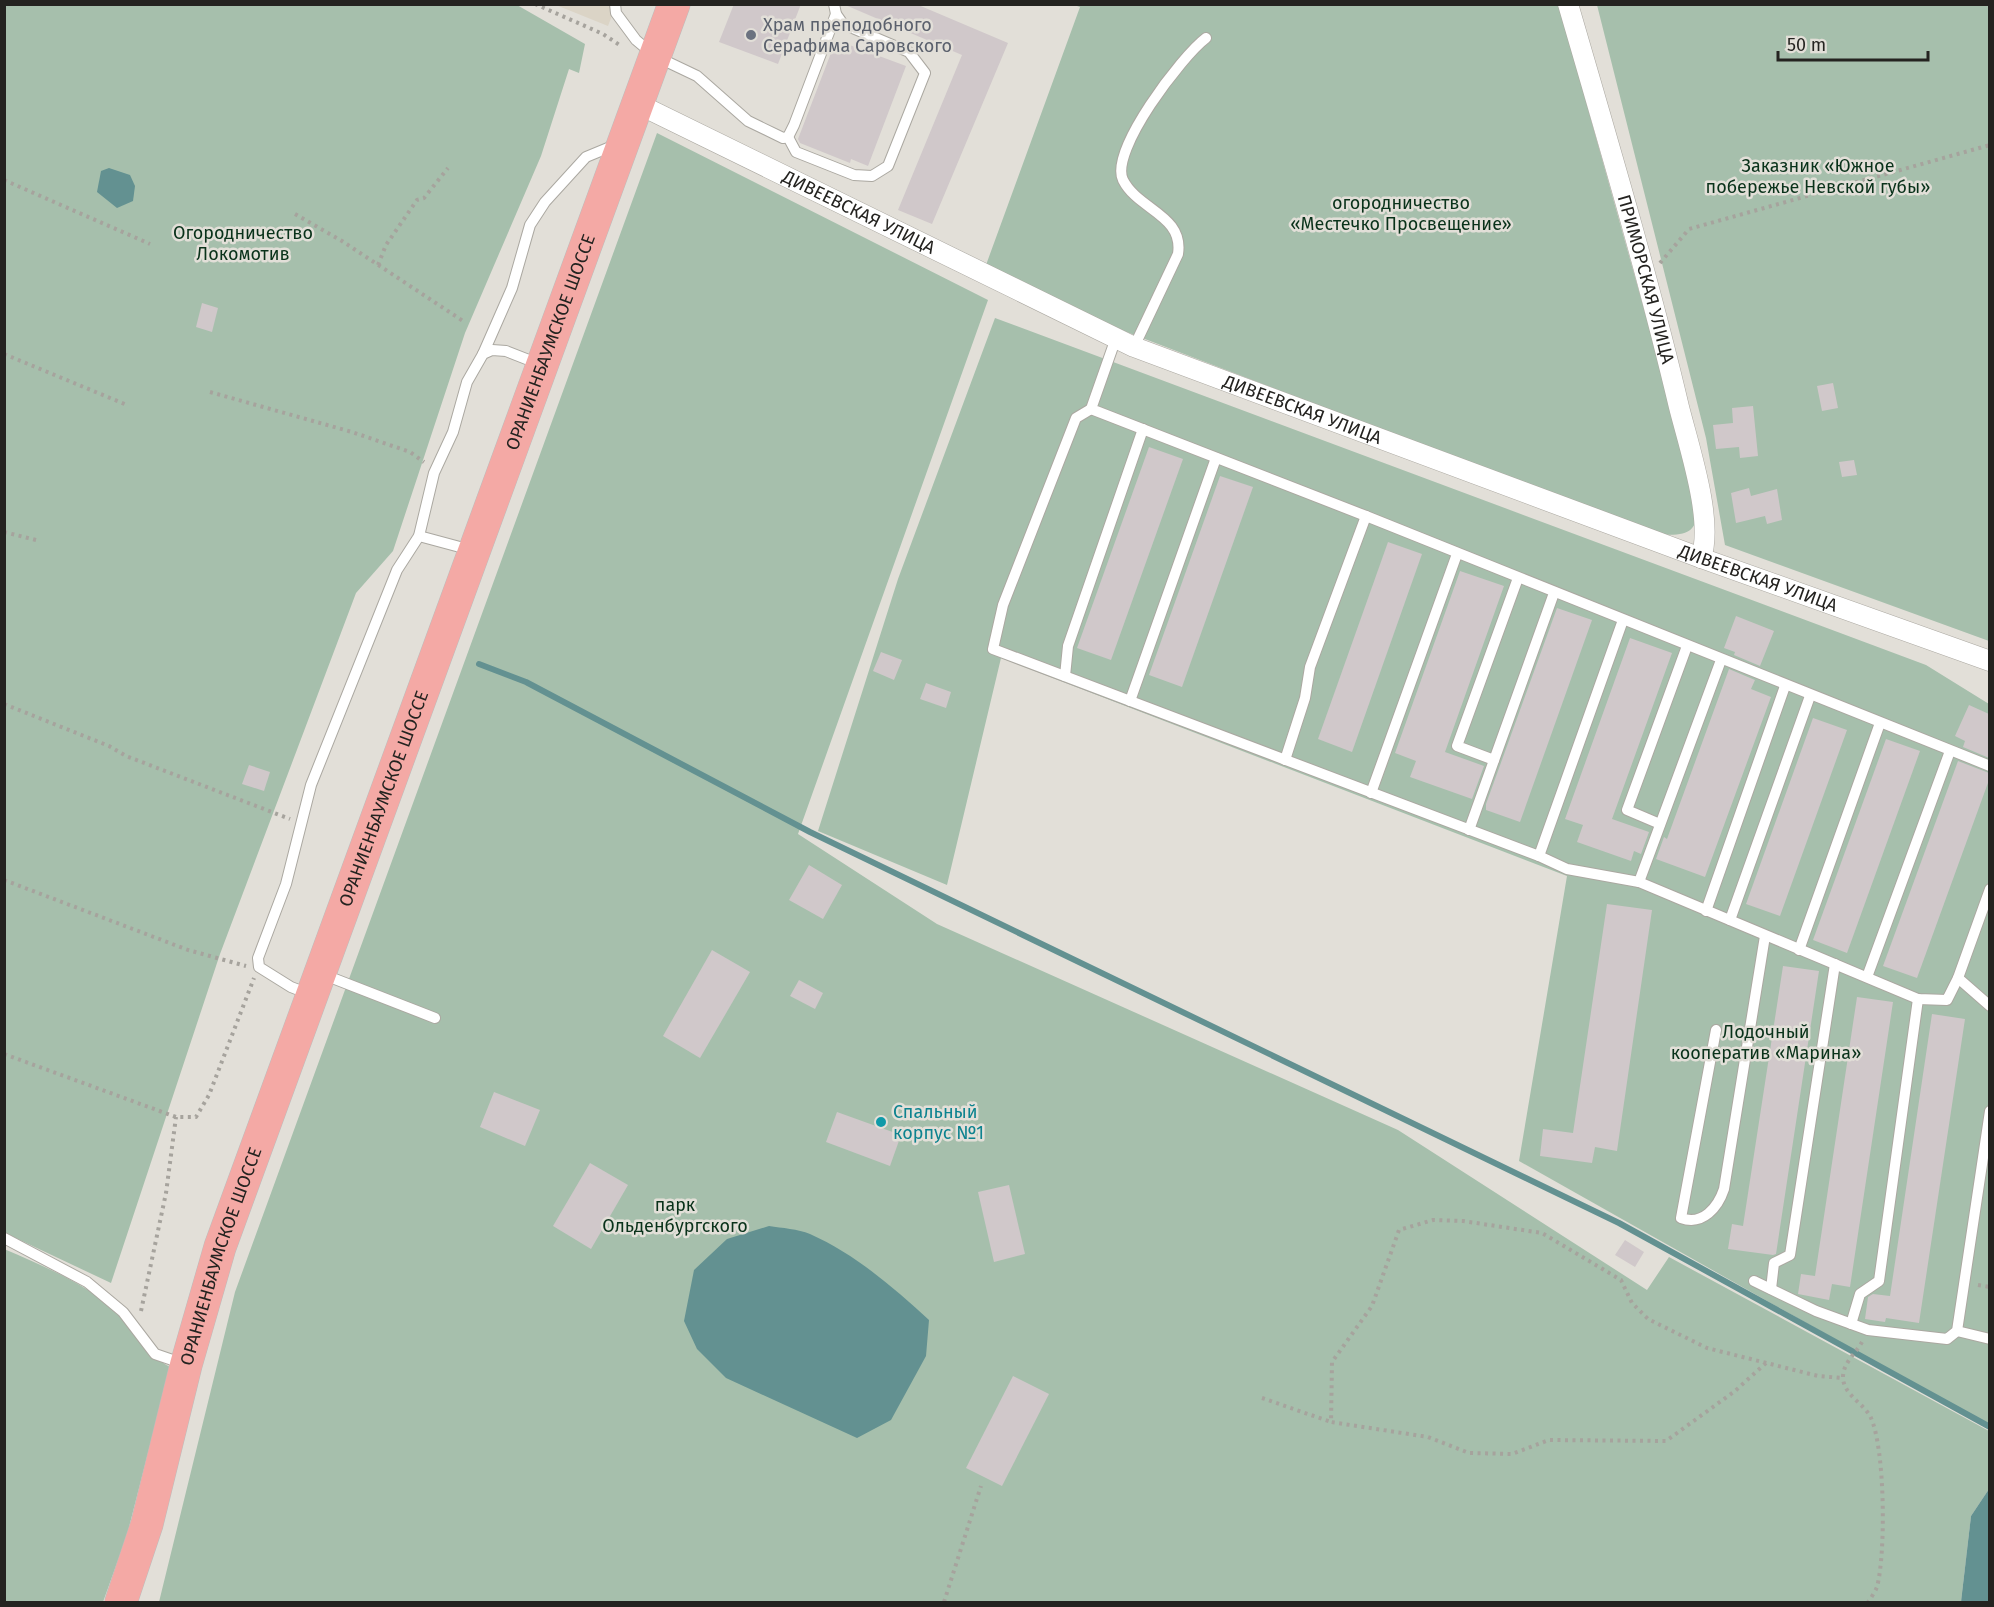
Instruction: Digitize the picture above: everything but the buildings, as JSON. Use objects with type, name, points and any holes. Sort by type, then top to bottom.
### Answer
[{"type":"main road","name":"ОРАНИЕНБАУМСКОЕ ШОССЕ","points":[[121,1602],[147,1524],[186,1365],[220,1247],[674,4]]},
{"type":"street","name":"ПРИМОРСКАЯ УЛИЦА","points":[[1568,4],[1648,277],[1697,484],[1706,544],[1701,558]]},
{"type":"street","name":"ДИВЕЕВСКАЯ УЛИЦА","points":[[638,104],[1134,347],[1701,558],[1989,661]]},
{"type":"lane","points":[[615,4],[616,13],[654,61],[698,76],[748,122],[783,138],[788,137]]},
{"type":"lane","points":[[835,9],[843,24],[909,52],[925,73],[888,166],[873,176],[854,175],[796,152],[788,137],[835,9]]},
{"type":"lane","points":[[1134,347],[1178,254],[1180,242],[1169,222],[1132,192],[1123,180],[1120,165],[1144,114],[1179,64],[1206,38]]},
{"type":"lane","points":[[435,1018],[315,984],[291,987],[260,967],[260,948],[286,884],[311,785],[397,570],[419,536],[434,473],[453,432],[467,382],[483,354],[512,288],[530,225],[545,202],[585,157],[624,142]]},
{"type":"lane","points":[[1116,338],[1091,409],[1076,418],[1003,604],[993,650],[1539,856],[1567,869],[1639,882],[1918,999],[1947,1000],[1958,978],[1989,889]]},
{"type":"lane","points":[[483,354],[492,350],[506,351],[542,365]]},
{"type":"lane","points":[[1091,409],[1366,516],[1989,766]]},
{"type":"lane","points":[[1065,676],[1068,646],[1143,429]]},
{"type":"lane","points":[[1130,701],[1216,458]]},
{"type":"lane","points":[[1286,760],[1305,698],[1310,667],[1366,516]]},
{"type":"lane","points":[[419,536],[474,551]]},
{"type":"lane","points":[[1371,793],[1457,554]]},
{"type":"lane","points":[[1494,760],[1457,746],[1518,578]]},
{"type":"lane","points":[[1469,830],[1554,592]]},
{"type":"lane","points":[[1539,856],[1623,620]]},
{"type":"lane","points":[[1660,824],[1628,810],[1687,646]]},
{"type":"lane","points":[[1639,882],[1721,660]]},
{"type":"lane","points":[[1706,911],[1785,686]]},
{"type":"lane","points":[[1730,920],[1810,696]]},
{"type":"lane","points":[[1799,950],[1880,723]]},
{"type":"lane","points":[[1867,977],[1950,751]]},
{"type":"lane","points":[[1716,1030],[1681,1218],[1686,1220],[1700,1219],[1712,1211],[1719,1203],[1724,1189],[1765,936]]},
{"type":"lane","points":[[1771,1289],[1774,1263],[1790,1255],[1835,964]]},
{"type":"lane","points":[[1958,978],[1989,1006]]},
{"type":"lane","points":[[1851,1324],[1860,1294],[1879,1281],[1918,999]]},
{"type":"lane","points":[[1754,1281],[1816,1311],[1868,1330],[1947,1339],[1957,1331],[1989,1111]]},
{"type":"lane","points":[[4,1238],[87,1282],[123,1312],[156,1354],[186,1365]]},
{"type":"lane","points":[[1957,1331],[1989,1339]]},
{"type":"path","points":[[536,4],[603,34],[654,61]]},
{"type":"path","points":[[1648,277],[1689,229],[1989,145]]},
{"type":"path","points":[[378,265],[386,246],[417,200],[424,198],[447,168]]},
{"type":"path","points":[[4,180],[150,244]]},
{"type":"path","points":[[295,214],[464,321]]},
{"type":"path","points":[[4,354],[128,405]]},
{"type":"path","points":[[210,392],[301,416],[410,452],[427,464],[434,473]]},
{"type":"path","points":[[4,531],[39,541]]},
{"type":"path","points":[[4,704],[109,746],[126,756],[301,824]]},
{"type":"path","points":[[4,880],[188,950],[244,966],[260,967],[209,1095],[196,1117],[176,1117],[4,1054]]},
{"type":"path","points":[[135,1328],[143,1304],[166,1193],[176,1117]]},
{"type":"path","points":[[1331,1422],[1332,1362],[1372,1306],[1399,1230],[1433,1220],[1502,1225],[1542,1233],[1621,1280],[1632,1303],[1648,1319],[1707,1348],[1818,1376],[1843,1378]]},
{"type":"path","points":[[1860,1347],[1847,1363],[1843,1378],[1849,1393],[1870,1414],[1877,1432],[1883,1538],[1876,1588],[1868,1602]]},
{"type":"path","points":[[1262,1398],[1331,1422],[1428,1437],[1469,1453],[1512,1454],[1549,1440],[1666,1441],[1735,1391],[1766,1363]]},
{"type":"path","points":[[944,1602],[981,1486]]},
{"type":"shaded area","points":[[556,5],[616,5],[608,26]]},
{"type":"green space","name":"Огородничество Локомотив","points":[[5,5],[517,5],[585,44],[579,73],[569,69],[541,156],[465,333],[393,551],[356,593],[220,954],[111,1283],[5,1233]]},
{"type":"green space","name":"огородничество «Местечко Просвещение»","points":[[1074,5],[1559,5],[1690,474],[1696,512],[1696,521],[1692,528],[1685,533],[1673,535],[1656,534],[1124,331],[986,265],[1080,7]]},
{"type":"green space","name":"Заказник «Южное побережье Невской губы»","points":[[1597,5],[1989,5],[1989,641],[1725,545],[1706,438]]},
{"type":"green space","name":"парк Ольденбургского","points":[[657,133],[988,300],[798,834],[937,924],[1398,1130],[1647,1290],[1669,1257],[1989,1431],[1989,1489],[1971,1516],[1961,1602],[159,1602],[235,1292]]},
{"type":"green space","name":"Лодочный кооператив «Марина»","points":[[995,318],[1926,665],[1989,704],[1989,1426],[1519,1161],[1567,876],[1001,658],[947,885],[818,831],[898,579]]},
{"type":"green space","points":[[4,1249],[65,1277],[108,1303],[128,1321],[153,1355],[170,1367],[127,1535],[103,1602],[5,1602]]},
{"type":"water","points":[[109,168],[130,175],[135,186],[133,201],[117,208],[97,192],[101,171]]},
{"type":"water","points":[[769,1226],[805,1232],[843,1251],[929,1320],[926,1356],[891,1420],[857,1438],[726,1378],[697,1349],[684,1321],[694,1270],[727,1239]]},
{"type":"water","points":[[1989,1489],[1989,1602],[1961,1602],[1971,1516]]},
{"type":"waterway","points":[[479,664],[526,682],[810,832],[1619,1223],[1990,1427]]},
{"type":"place","name":"Храм преподобного Серафима Саровского","points":[[751,35]]},
{"type":"place","name":"Спальный корпус №1","points":[[881,1122]]}]
